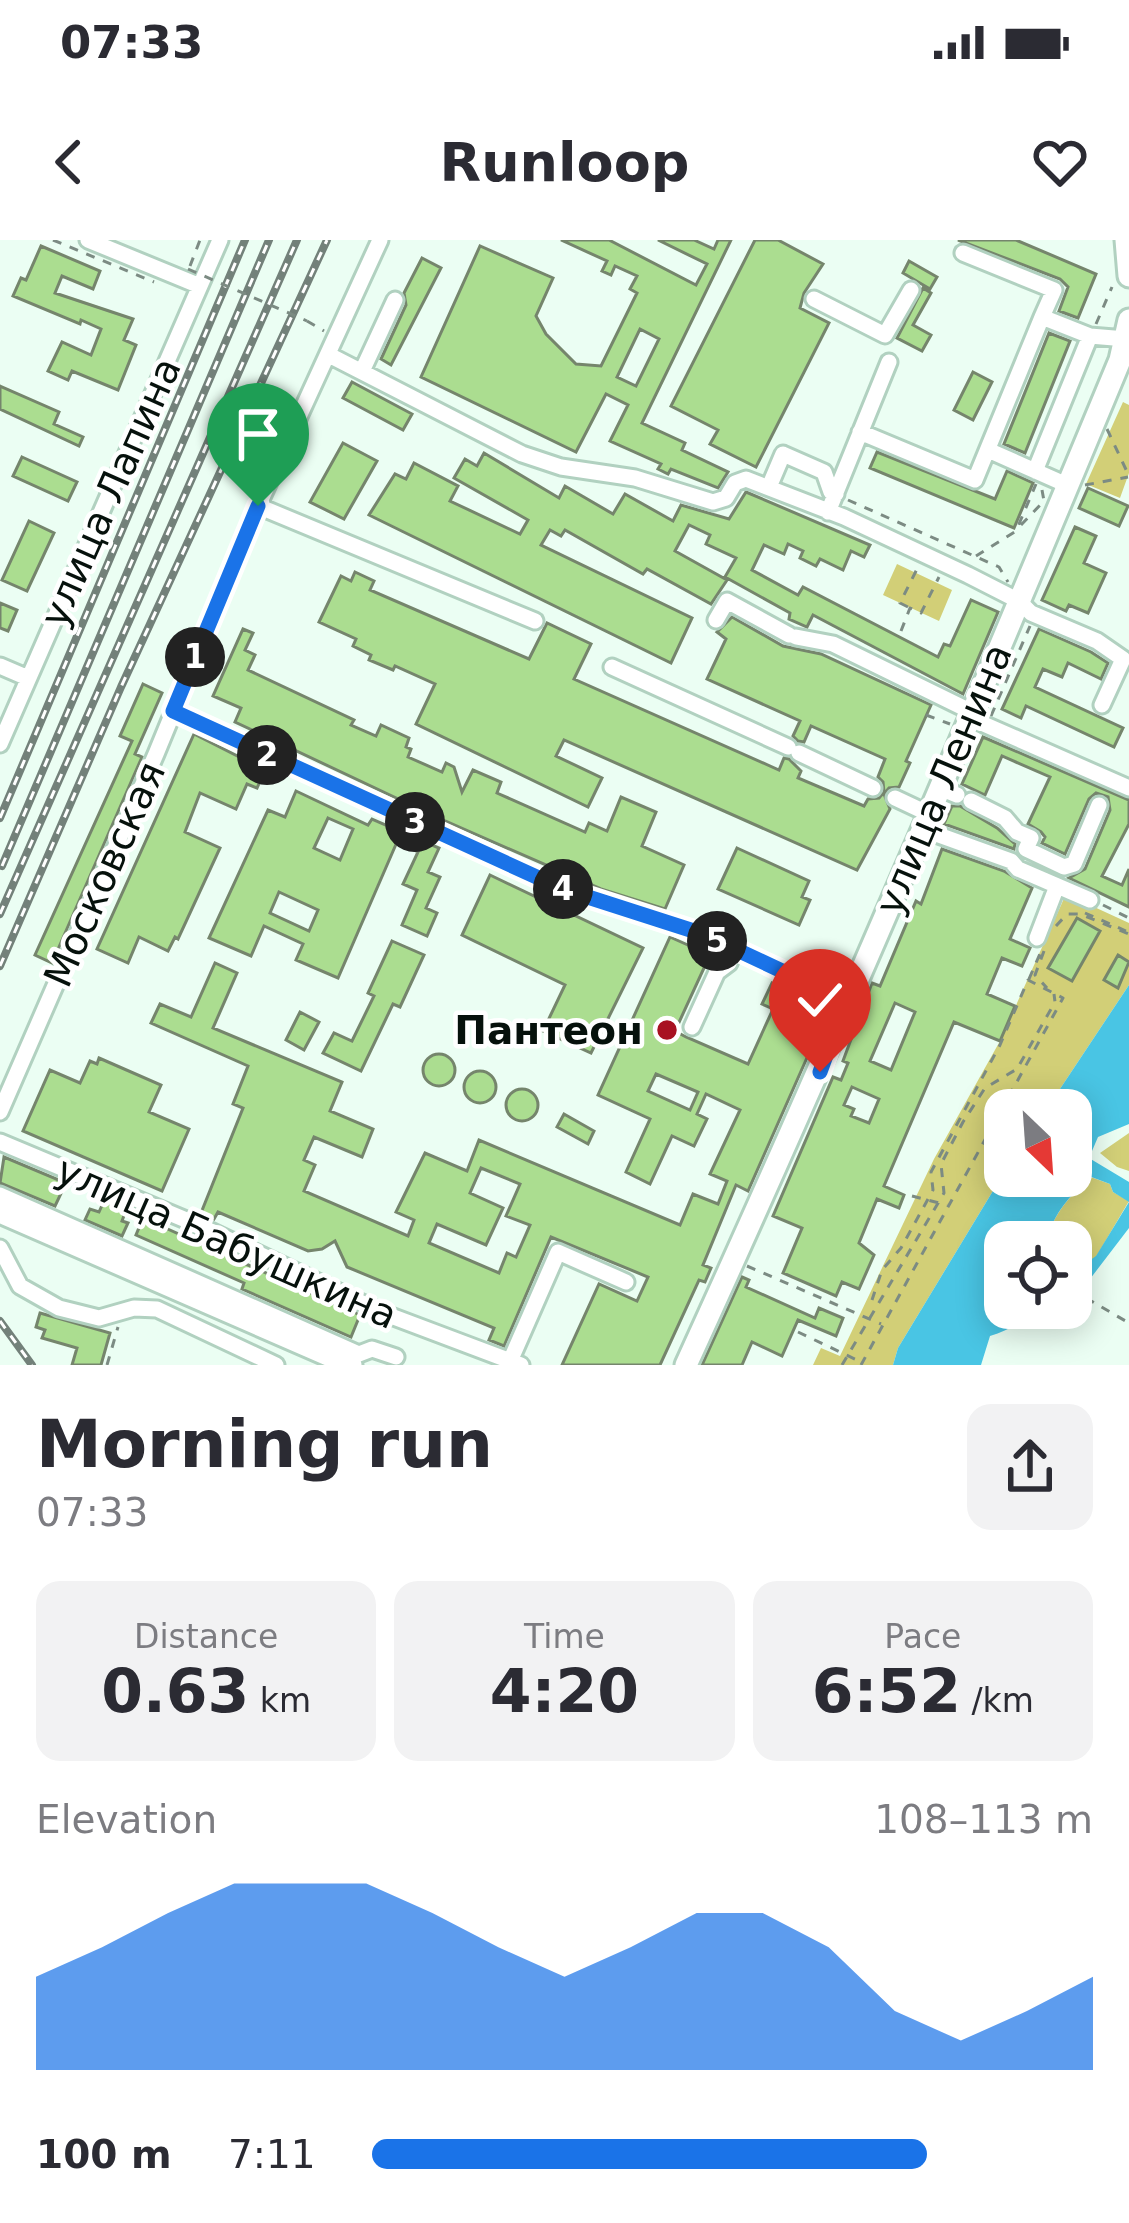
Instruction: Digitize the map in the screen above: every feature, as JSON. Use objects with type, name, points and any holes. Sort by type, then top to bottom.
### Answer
[{"type":"main road","points":[[1121,282],[1126,240]]},
{"type":"main road","name":"улица Ленина","points":[[686,1365],[820,1072],[925,821],[956,795],[972,712],[1015,592],[1075,485],[1127,330]]},
{"type":"main road","points":[[0,1212],[352,1365]]},
{"type":"street","points":[[88,240],[200,286]]},
{"type":"street","name":"улица Лапина","points":[[0,744],[220,240]]},
{"type":"street","name":"Московская","points":[[0,1112],[258,506],[380,240]]},
{"type":"street","points":[[860,432],[975,480],[1054,290],[963,253]]},
{"type":"street","points":[[814,299],[886,334],[910,290]]},
{"type":"street","points":[[363,369],[395,300]]},
{"type":"street","points":[[1042,317],[1090,336],[1127,330]]},
{"type":"street","points":[[1037,474],[1090,336]]},
{"type":"street","points":[[330,352],[474,431],[561,467],[635,478],[712,502],[726,499],[741,480],[769,487],[1015,592],[1031,613],[1097,641],[1123,659],[1102,705]]},
{"type":"street","points":[[828,512],[889,362]]},
{"type":"street","points":[[988,450],[1037,474],[1075,485]]},
{"type":"street","points":[[769,487],[784,454],[824,472],[836,494]]},
{"type":"street","points":[[258,506],[536,621]]},
{"type":"street","points":[[716,620],[727,601],[792,636],[833,644],[972,712],[979,722],[1129,788]]},
{"type":"street","points":[[0,666],[28,678]]},
{"type":"street","points":[[612,667],[873,788]]},
{"type":"street","points":[[173,711],[563,889],[703,934],[846,1001]]},
{"type":"street","points":[[956,795],[1005,818],[1017,832],[1031,838],[1026,849],[1064,867],[1074,864],[1099,805]]},
{"type":"street","points":[[895,798],[925,821],[1093,901]]},
{"type":"street","points":[[1037,938],[1057,886]]},
{"type":"street","points":[[692,1027],[717,972],[729,963],[735,949]]},
{"type":"street","name":"улица Бабушкина","points":[[0,1142],[198,1226],[383,1313],[516,1362]]},
{"type":"street","points":[[0,1196],[359,1354],[371,1349],[396,1357]]},
{"type":"street","points":[[0,1248],[20,1286],[59,1307],[99,1318],[134,1308],[157,1309],[276,1365]]},
{"type":"street","points":[[516,1362],[558,1252],[626,1282]]},
{"type":"path","points":[[53,240],[159,284]]},
{"type":"path","points":[[200,240],[188,269],[325,329],[317,347],[330,352]]},
{"type":"path","points":[[1090,336],[1121,282]]},
{"type":"path","points":[[1075,485],[1129,477],[1107,428]]},
{"type":"path","points":[[1016,531],[1037,474]]},
{"type":"path","points":[[836,494],[999,568],[1015,592]]},
{"type":"path","points":[[975,556],[1016,531],[1044,501]]},
{"type":"path","points":[[920,564],[900,603],[921,613],[941,574],[952,580]]},
{"type":"path","points":[[901,631],[910,608]]},
{"type":"path","points":[[926,715],[951,725]]},
{"type":"path","points":[[1093,901],[1129,917]]},
{"type":"path","points":[[872,1300],[882,1270],[901,1249],[933,1190],[931,1172],[1000,1045],[1063,903],[1129,933]]},
{"type":"path","points":[[842,1365],[944,1193],[941,1164],[963,1122],[985,1088],[1017,1070],[1055,1002],[1035,970],[1058,922],[1067,914],[1079,914],[1129,933]]},
{"type":"path","points":[[798,1332],[862,1364],[1063,998],[1028,980]]},
{"type":"path","points":[[913,1196],[949,1205]]},
{"type":"path","points":[[740,1263],[883,1324]]},
{"type":"path","points":[[1092,1301],[1129,1323]]},
{"type":"path","points":[[107,1365],[118,1327]]},
{"type":"shaded area","points":[[1123,402],[1129,405],[1129,473],[1120,498],[1086,484]]},
{"type":"shaded area","points":[[897,564],[952,590],[939,621],[883,595]]},
{"type":"shaded area","points":[[1066,894],[1129,923],[1129,985],[1060,1089],[984,1089],[984,1197],[989,1197],[898,1348],[893,1365],[813,1365],[821,1348],[840,1356],[934,1159],[1000,1041]]},
{"type":"shaded area","points":[[1129,1133],[1129,1171],[1100,1153]]},
{"type":"shaded area","points":[[1092,1178],[1110,1184],[1113,1192],[1129,1201],[1092,1260],[1092,1221],[1054,1221],[1072,1197],[1092,1197]]},
{"type":"water","points":[[1129,985],[1129,1124],[1098,1137],[1092,1151],[1092,1089],[1060,1089]]},
{"type":"water","points":[[1092,1160],[1129,1182],[1129,1202],[1113,1192],[1110,1184],[1092,1177]]},
{"type":"water","points":[[989,1197],[1071,1197],[1054,1221],[984,1221],[984,1329],[1007,1329],[990,1336],[981,1365],[893,1365],[898,1348]]},
{"type":"water","points":[[1129,1202],[1129,1228],[1092,1276],[1096,1256]]},
{"type":"building","points":[[561,240],[609,240],[696,285],[707,264],[658,240],[694,240],[714,249],[718,240],[731,240],[642,423],[685,443],[682,450],[728,472],[718,488],[671,469],[668,474],[658,469],[661,464],[610,441],[628,405],[606,394],[576,452],[421,377],[480,246],[553,278],[536,316],[546,334],[576,364],[601,366],[637,293],[630,289],[637,276],[615,266],[611,275],[602,271],[607,261]],"holes":[[[640,329],[659,339],[636,386],[617,377]]]},
{"type":"building","points":[[755,240],[778,240],[823,264],[800,308],[829,323],[756,467],[710,444],[718,430],[671,406]]},
{"type":"building","points":[[958,240],[1016,240],[1096,274],[1078,318],[1059,311],[1068,287],[1060,279]]},
{"type":"building","points":[[41,246],[100,271],[93,289],[62,276],[55,293],[133,319],[124,340],[136,345],[118,390],[72,371],[68,380],[48,371],[62,342],[91,355],[101,329],[13,296]]},
{"type":"building","points":[[422,258],[441,268],[391,365],[381,359]]},
{"type":"building","points":[[909,261],[937,277],[930,289],[903,273]]},
{"type":"building","points":[[923,288],[931,293],[913,325],[931,335],[922,351],[897,338]]},
{"type":"building","points":[[1049,333],[1070,341],[1025,453],[1004,444]]},
{"type":"building","points":[[973,372],[992,382],[973,420],[954,410]]},
{"type":"building","points":[[352,382],[412,414],[403,430],[343,398]]},
{"type":"building","points":[[0,386],[59,412],[54,424],[83,437],[79,446],[0,409]]},
{"type":"building","points":[[343,443],[377,461],[344,519],[310,502]]},
{"type":"building","points":[[877,452],[995,499],[1007,471],[1033,483],[1014,528],[870,468]]},
{"type":"building","points":[[484,453],[559,498],[565,486],[613,514],[625,494],[673,521],[681,505],[729,519],[746,492],[870,545],[864,557],[851,551],[843,570],[820,559],[816,566],[800,558],[803,551],[788,544],[784,554],[764,545],[752,570],[798,595],[803,587],[938,657],[944,644],[950,646],[971,600],[998,612],[963,694],[813,615],[807,627],[789,619],[790,613],[725,577],[736,558],[706,544],[710,535],[689,525],[675,551],[727,580],[711,604],[647,569],[643,574],[565,530],[561,536],[550,530],[541,545],[692,618],[671,663],[369,515],[395,474],[406,479],[414,463],[458,486],[450,501],[520,534],[528,520],[454,478],[465,459],[477,466]]},
{"type":"building","points":[[22,457],[77,482],[68,501],[13,476]]},
{"type":"building","points":[[1088,488],[1128,506],[1119,526],[1079,508]]},
{"type":"building","points":[[29,521],[54,533],[27,591],[2,580]]},
{"type":"building","points":[[1075,527],[1096,536],[1084,563],[1106,573],[1088,613],[1069,605],[1066,611],[1042,600]]},
{"type":"building","points":[[355,572],[374,581],[370,590],[529,659],[547,623],[591,644],[574,679],[779,770],[784,758],[789,759],[801,771],[798,778],[864,806],[884,792],[878,777],[885,759],[811,726],[804,742],[798,741],[793,736],[800,721],[707,679],[726,639],[717,632],[732,617],[783,646],[821,654],[931,705],[899,787],[884,794],[890,809],[857,870],[564,740],[556,756],[602,778],[588,807],[416,724],[435,684],[369,660],[371,655],[353,646],[356,639],[319,622],[341,576],[351,581]]},
{"type":"building","points":[[0,603],[17,610],[8,631],[0,628]]},
{"type":"building","points":[[243,629],[253,633],[245,650],[255,655],[248,670],[354,720],[351,725],[376,736],[381,725],[409,738],[408,757],[442,772],[446,763],[454,767],[462,792],[473,770],[501,782],[497,793],[585,832],[589,823],[607,831],[621,797],[656,812],[642,846],[684,865],[665,909],[601,889],[235,722],[241,708],[213,696]]},
{"type":"building","points":[[1039,629],[1108,663],[1101,679],[1068,663],[1062,677],[1043,669],[1035,687],[1123,728],[1114,747],[1026,706],[1021,718],[1002,709]]},
{"type":"building","points":[[143,684],[162,693],[135,754],[142,757],[52,963],[35,955],[132,741],[120,736]]},
{"type":"building","points":[[194,734],[265,770],[257,788],[247,784],[236,809],[200,793],[185,832],[220,848],[178,939],[168,951],[139,937],[128,963],[97,949]]},
{"type":"building","points":[[983,737],[1129,800],[1129,824],[1102,876],[1122,885],[1129,869],[1129,907],[1069,878],[1085,869],[1110,810],[1108,797],[1096,793],[1089,799],[1065,854],[1042,843],[1045,837],[1028,824],[1050,777],[1002,756],[985,795],[962,784]]},
{"type":"building","points":[[296,791],[368,825],[372,819],[439,848],[428,872],[440,877],[426,908],[437,913],[427,936],[402,925],[417,890],[403,884],[418,852],[397,842],[338,978],[296,960],[303,944],[264,926],[251,956],[209,938],[268,810],[285,817]],"holes":[[[328,818],[353,829],[340,860],[314,848]],[[279,892],[318,910],[309,931],[270,913]]]},
{"type":"building","points":[[952,806],[997,828],[1015,844],[1014,849],[944,824]]},
{"type":"building","points":[[737,848],[809,881],[802,897],[810,900],[799,925],[718,889]]},
{"type":"building","points":[[942,849],[1004,871],[1032,888],[1010,939],[1030,948],[1022,966],[1002,958],[987,994],[1015,1006],[1000,1041],[954,1022],[884,1186],[904,1195],[899,1208],[877,1199],[859,1243],[874,1255],[859,1289],[842,1282],[836,1296],[783,1273],[802,1228],[773,1216],[833,1077],[841,1080],[848,1063],[843,1061],[872,983],[880,986],[916,901],[921,904]],"holes":[[[895,1003],[915,1012],[891,1070],[870,1061]],[[852,1087],[879,1099],[869,1123],[851,1116],[854,1109],[844,1105]]]},
{"type":"building","points":[[490,875],[643,948],[591,1053],[543,1031],[565,985],[462,935]]},
{"type":"building","points":[[1077,918],[1100,931],[1072,981],[1048,968]]},
{"type":"building","points":[[670,937],[710,955],[675,1031],[686,1037],[748,1064],[773,1009],[762,1004],[772,983],[829,1008],[748,1191],[736,1185],[703,1265],[711,1268],[705,1282],[699,1280],[660,1365],[562,1365],[599,1284],[637,1301],[648,1277],[551,1237],[504,1346],[489,1340],[494,1328],[347,1267],[335,1241],[308,1251],[218,1212],[214,1219],[201,1213],[243,1108],[233,1104],[248,1066],[151,1023],[160,1004],[191,1017],[215,963],[237,973],[213,1028],[342,1082],[330,1111],[373,1129],[362,1157],[314,1137],[304,1160],[315,1165],[304,1191],[408,1236],[414,1220],[396,1212],[425,1153],[467,1171],[479,1140],[680,1225],[693,1194],[718,1204],[727,1181],[710,1174],[740,1110],[706,1094],[697,1114],[707,1119],[694,1146],[672,1136],[650,1184],[626,1172],[650,1119],[598,1095]],"holes":[[[656,1074],[698,1092],[690,1110],[648,1091]],[[481,1168],[520,1184],[506,1216],[530,1225],[516,1257],[507,1253],[499,1273],[429,1243],[437,1224],[486,1245],[503,1208],[470,1193]]]},
{"type":"building","points":[[392,941],[424,955],[400,1007],[393,1004],[361,1071],[323,1053],[334,1033],[352,1041],[374,996],[368,993]]},
{"type":"building","points":[[1118,955],[1129,962],[1118,988],[1104,980]]},
{"type":"building","points":[[300,1012],[319,1022],[304,1050],[286,1040]]},
{"type":"building","points":[[439,1054],[450,1059],[455,1070],[450,1081],[439,1086],[428,1081],[423,1070],[428,1059]]},
{"type":"building","points":[[99,1058],[161,1085],[149,1112],[189,1129],[162,1191],[23,1131],[50,1070],[80,1083],[90,1061],[97,1064]]},
{"type":"building","points":[[480,1071],[491,1076],[496,1087],[491,1098],[480,1103],[469,1098],[464,1087],[469,1076]]},
{"type":"building","points":[[522,1089],[533,1094],[538,1105],[533,1116],[522,1121],[511,1116],[506,1105],[511,1094]]},
{"type":"building","points":[[564,1114],[594,1131],[588,1144],[557,1127]]},
{"type":"building","points":[[4,1157],[66,1183],[55,1206],[0,1183]]},
{"type":"building","points":[[104,1201],[126,1210],[122,1221],[128,1223],[122,1236],[85,1220],[90,1209],[99,1212]]},
{"type":"building","points":[[143,1218],[360,1315],[351,1337],[136,1235]]},
{"type":"building","points":[[742,1277],[749,1280],[746,1287],[815,1318],[819,1308],[843,1318],[836,1336],[798,1320],[782,1356],[752,1342],[742,1365],[702,1365]]},
{"type":"building","points":[[40,1313],[110,1333],[101,1365],[72,1365],[77,1348],[42,1338],[45,1330],[36,1327]]},
{"type":"railway","points":[[0,818],[245,240]]},
{"type":"railway","points":[[2,866],[269,240]]},
{"type":"railway","points":[[0,914],[297,240]]},
{"type":"railway","points":[[0,966],[121,687],[327,240]]},
{"type":"railway","points":[[0,1321],[32,1365]]},
{"type":"place","name":"Пантеон","points":[[667,1030]]},
{"type":"route","points":[[258,506],[173,711],[563,889],[703,934],[846,1001],[820,1072]]}]
